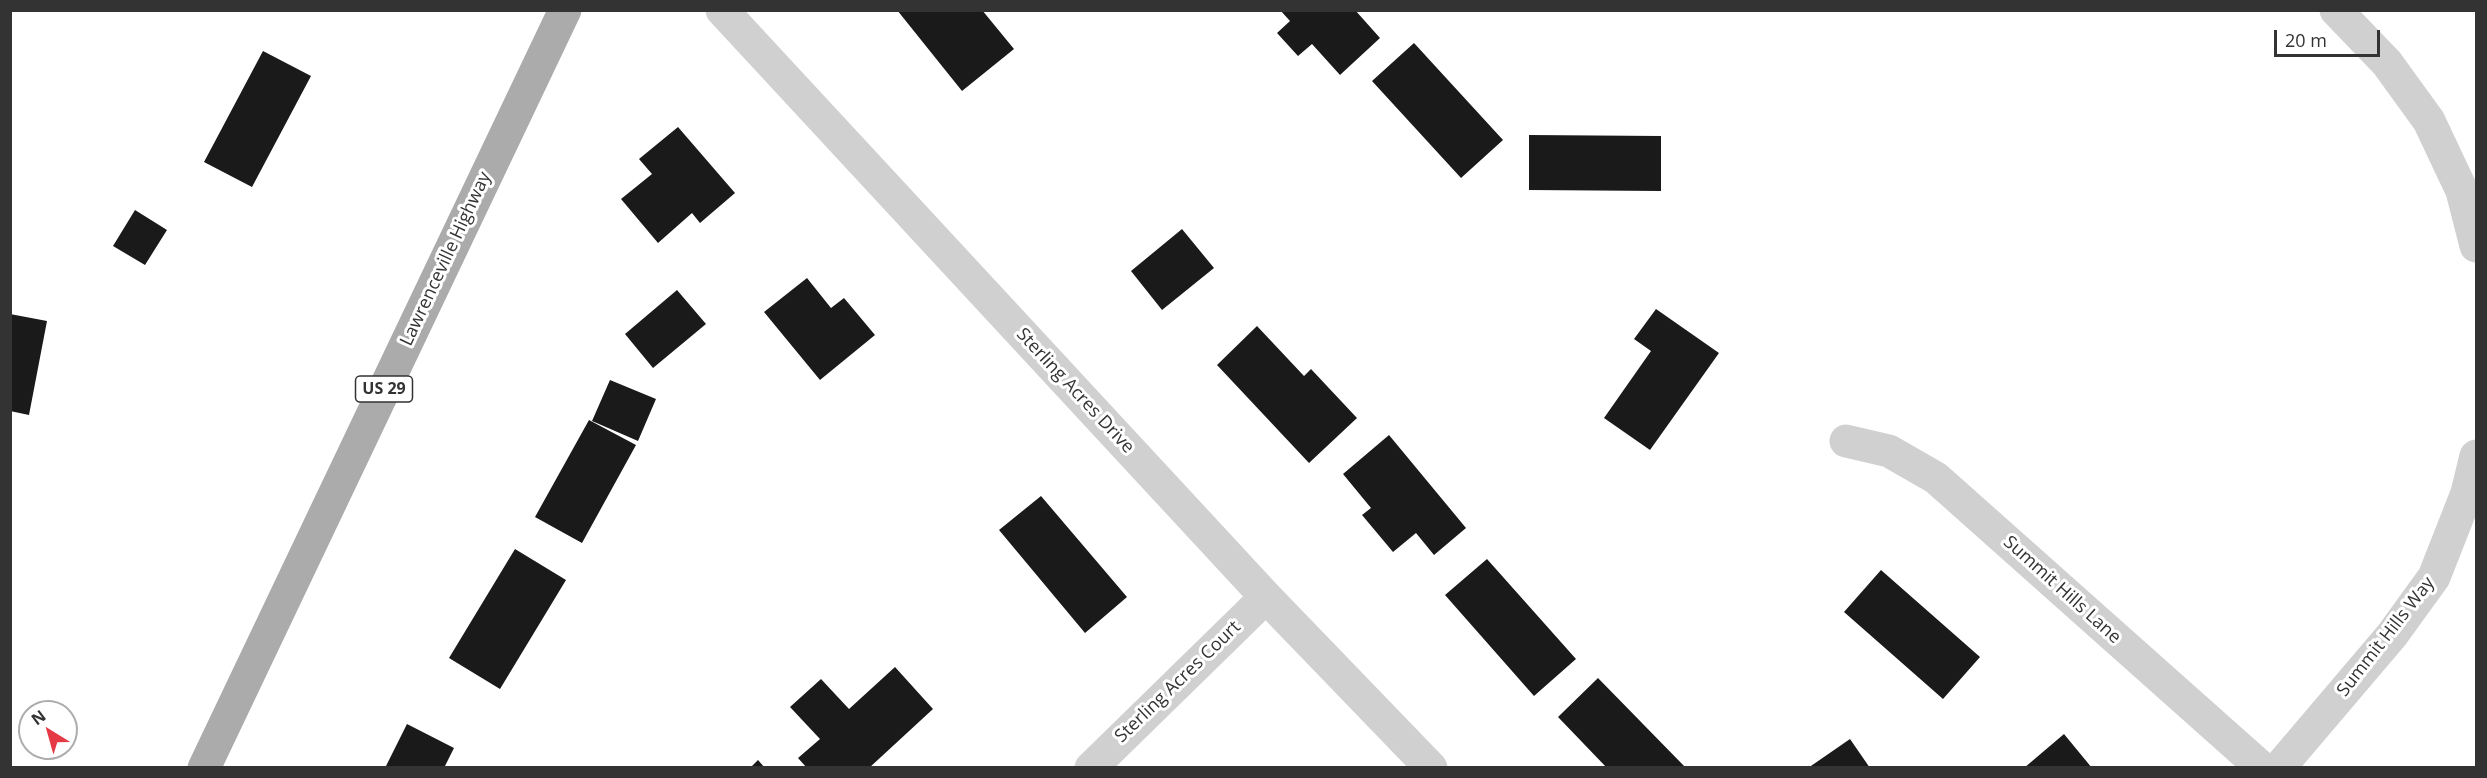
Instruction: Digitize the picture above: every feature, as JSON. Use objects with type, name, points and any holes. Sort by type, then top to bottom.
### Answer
[{"type":"main road","name":"Lawrenceville Highway","points":[[204,768],[565,10]]},
{"type":"street","name":"Sterling Acres Drive","points":[[722,10],[1266,597],[1431,768]]},
{"type":"street","points":[[2336,10],[2387,63],[2429,121],[2462,191],[2476,246]]},
{"type":"street","name":"Summit Hills Lane","points":[[1846,441],[1889,451],[1936,478],[2262,768]]},
{"type":"street","name":"Summit Hills Way","points":[[2279,768],[2392,635],[2434,577],[2467,493],[2476,456]]},
{"type":"street","name":"Sterling Acres Court","points":[[1091,768],[1266,597]]},
{"type":"building","points":[[897,10],[982,10],[1014,49],[962,91]]},
{"type":"building","points":[[1280,10],[1355,10],[1380,38],[1340,75],[1312,44],[1298,56],[1277,33],[1290,21]]},
{"type":"building","points":[[1414,43],[1503,140],[1461,178],[1372,81]]},
{"type":"building","points":[[263,51],[311,76],[252,187],[204,162]]},
{"type":"building","points":[[678,127],[735,193],[700,223],[692,213],[658,243],[621,199],[652,174],[639,159]]},
{"type":"building","points":[[1529,135],[1661,136],[1661,191],[1529,190]]},
{"type":"building","points":[[135,210],[167,230],[145,265],[113,246]]},
{"type":"building","points":[[1182,229],[1214,268],[1162,310],[1131,271]]},
{"type":"building","points":[[807,278],[831,308],[844,298],[875,335],[820,380],[764,312]]},
{"type":"building","points":[[677,290],[706,324],[653,368],[625,334]]},
{"type":"building","points":[[1656,309],[1719,353],[1650,450],[1604,418],[1651,351],[1634,339]]},
{"type":"building","points":[[10,314],[47,321],[29,415],[10,411]]},
{"type":"building","points":[[1257,326],[1304,376],[1311,369],[1357,418],[1309,463],[1217,365]]},
{"type":"building","points":[[610,380],[656,399],[638,441],[592,421]]},
{"type":"building","points":[[589,420],[636,445],[582,543],[535,517]]},
{"type":"building","points":[[1389,435],[1466,528],[1434,555],[1416,533],[1393,552],[1362,515],[1371,508],[1343,474]]},
{"type":"building","points":[[1041,496],[1127,597],[1085,633],[999,530]]},
{"type":"building","points":[[515,549],[566,580],[500,689],[449,658]]},
{"type":"building","points":[[1487,559],[1576,659],[1534,696],[1445,595]]},
{"type":"building","points":[[1881,570],[1980,657],[1943,699],[1844,612]]},
{"type":"building","points":[[895,667],[933,709],[869,768],[807,768],[798,758],[820,739],[790,707],[821,679],[849,709]]},
{"type":"building","points":[[1598,678],[1686,768],[1607,768],[1558,717]]},
{"type":"building","points":[[407,724],[454,748],[444,768],[385,768]]},
{"type":"building","points":[[2064,734],[2092,768],[2024,768]]},
{"type":"building","points":[[1850,739],[1870,768],[1808,768]]},
{"type":"building","points":[[758,760],[765,768],[750,768]]}]
